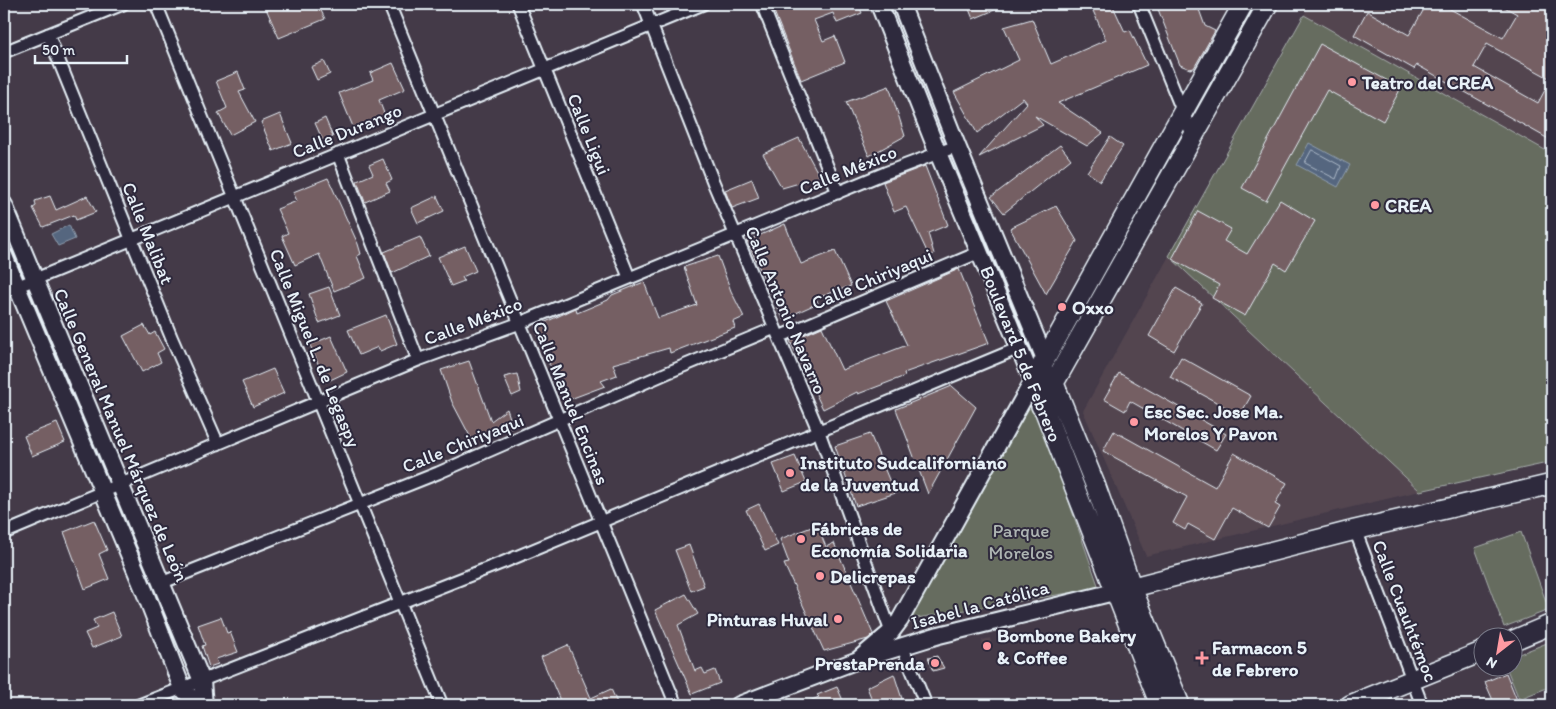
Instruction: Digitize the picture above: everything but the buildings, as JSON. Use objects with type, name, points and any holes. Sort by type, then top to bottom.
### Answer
[{"type":"main road","points":[[1033,381],[1243,4]]},
{"type":"main road","points":[[1041,406],[1268,4]]},
{"type":"main road","name":"Boulevard 5 de Febrero","points":[[1045,359],[1096,487],[1123,590],[1160,705]]},
{"type":"main road","name":"Boulevard 5 de Febrero","points":[[1033,381],[1041,406],[1123,590]]},
{"type":"main road","points":[[1180,705],[1123,590],[1355,530],[1552,484]]},
{"type":"main road","points":[[1524,636],[1552,624]]},
{"type":"main road","points":[[1350,705],[1474,655]]},
{"type":"street","points":[[4,52],[123,4]]},
{"type":"street","name":"Calle Miguel L. de Legaspy","points":[[156,4],[442,705]]},
{"type":"street","name":"Calle Manuel Encinas","points":[[389,4],[676,705]]},
{"type":"street","name":"Calle Ligui","points":[[518,4],[543,70],[629,276]]},
{"type":"street","name":"Calle Antonio Navarro","points":[[643,4],[701,151],[819,432],[891,632]]},
{"type":"street","name":"Calle Durango","points":[[10,289],[703,4]]},
{"type":"street","points":[[762,4],[838,193]]},
{"type":"street","name":"Boulevard 5 de Febrero","points":[[879,4],[938,153],[1033,381]]},
{"type":"street","name":"Boulevard 5 de Febrero","points":[[901,4],[1045,359]]},
{"type":"street","points":[[1139,4],[1193,137]]},
{"type":"street","name":"Calle Malibat","points":[[48,34],[218,444]]},
{"type":"street","name":"Calle México","points":[[4,533],[103,494],[418,360],[520,323],[629,276],[957,146]]},
{"type":"street","points":[[338,154],[418,360]]},
{"type":"street","name":"Calle General Manuel Márquez de León","points":[[4,204],[202,681],[204,705]]},
{"type":"street","name":"Calle Chiriyaqui","points":[[162,583],[438,473],[559,420],[980,252]]},
{"type":"street","name":"Calle General Manuel Márquez de León","points":[[4,256],[10,289],[103,494],[144,590],[182,688]]},
{"type":"street","points":[[139,705],[504,562],[1019,348]]},
{"type":"street","points":[[858,660],[891,632],[970,497],[1033,381]]},
{"type":"street","name":"Calle Cuauhtémoc","points":[[1355,530],[1422,705]]},
{"type":"street","name":"Isabel la Católica","points":[[739,705],[858,660],[902,646],[1002,618],[1123,590]]},
{"type":"street","points":[[902,646],[926,705]]},
{"type":"street","points":[[182,688],[197,705]]},
{"type":"shaded area","points":[[1310,4],[1552,4],[1552,154],[1304,15]]},
{"type":"shaded area","points":[[1169,256],[1420,491],[1146,556],[1083,411]]},
{"type":"shaded area","name":"Bombone Bakery & Coffee","points":[[990,638],[992,649],[984,652],[982,640]]},
{"type":"green space","name":"CREA","points":[[1304,15],[1552,154],[1552,462],[1420,491],[1169,256]]},
{"type":"green space","name":"Parque Morelos","points":[[1032,396],[1099,588],[911,619]]},
{"type":"green space","points":[[1521,532],[1549,610],[1504,626],[1475,548]]},
{"type":"green space","points":[[1552,641],[1552,686],[1519,699],[1510,676],[1524,676],[1524,652]]},
{"type":"water","points":[[1309,143],[1350,165],[1338,187],[1297,165]]},
{"type":"water","points":[[69,225],[75,239],[58,246],[51,234]]},
{"type":"place","name":"Teatro del CREA","points":[[1352,82]]},
{"type":"place","name":"CREA","points":[[1375,205]]},
{"type":"place","name":"Oxxo","points":[[1062,307]]},
{"type":"place","name":"Esc Sec. Jose Ma. Morelos Y Pavon","points":[[1134,422]]},
{"type":"place","name":"Instituto Sudcaliforniano de la Juventud","points":[[790,473]]},
{"type":"place","name":"Fábricas de Economía Solidaria","points":[[801,539]]},
{"type":"place","name":"Delicrepas","points":[[820,576]]},
{"type":"place","name":"Pinturas Huval","points":[[838,619]]},
{"type":"place","name":"Bombone Bakery & Coffee","points":[[987,646]]},
{"type":"place","name":"Farmacon 5 de Febrero","points":[[1202,658]]},
{"type":"place","name":"PrestaPrenda","points":[[935,663]]}]
